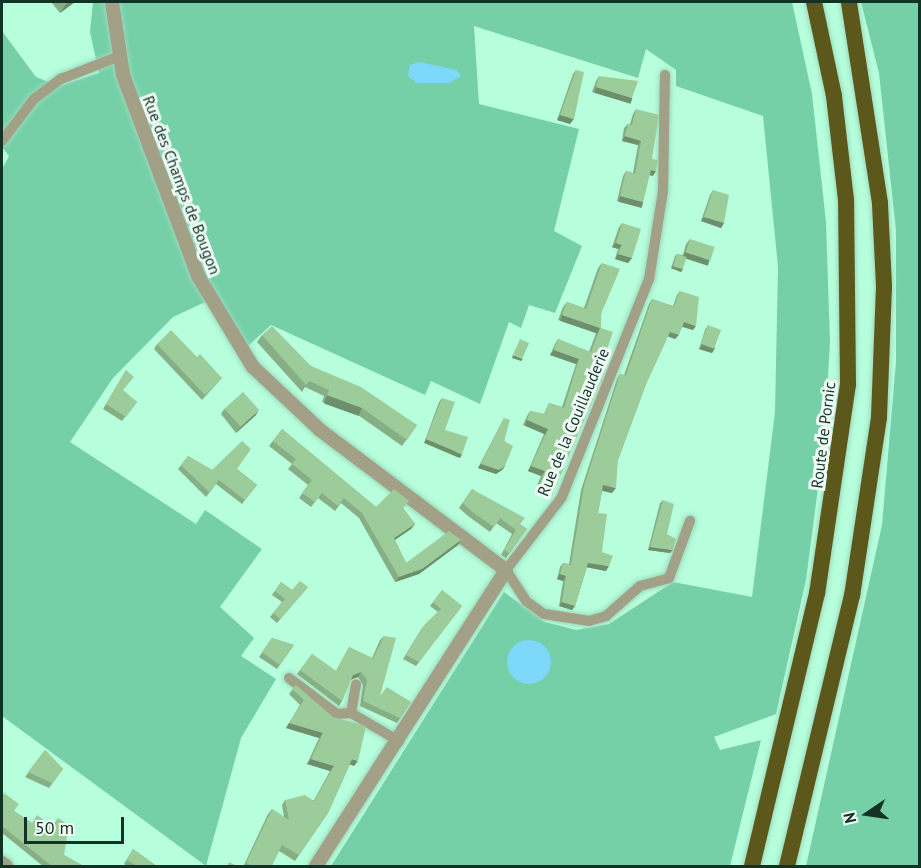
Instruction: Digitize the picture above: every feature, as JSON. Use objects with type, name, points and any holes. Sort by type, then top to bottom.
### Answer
[{"type":"highway","name":"Route de Pornic","points":[[752,867],[817,594],[848,385],[846,200],[834,96],[814,2]]},
{"type":"highway","points":[[787,867],[852,597],[880,405],[880,203],[849,2]]},
{"type":"street","name":"Rue des Champs de Bougon","points":[[112,2],[117,57],[198,276],[253,367],[320,430],[507,570]]},
{"type":"street","points":[[2,141],[34,99],[61,79],[117,57]]},
{"type":"street","name":"Rue de la Couillauderie","points":[[316,867],[507,570],[562,497],[649,279],[662,210],[665,75]]},
{"type":"street","points":[[507,570],[526,601],[544,614],[589,621],[606,616],[640,586],[669,578],[690,521]]},
{"type":"street","points":[[289,678],[337,714],[351,713],[399,741]]},
{"type":"street","points":[[351,713],[357,684]]},
{"type":"street","points":[[2,863],[6,867]]},
{"type":"green space","points":[[93,2],[792,2],[812,94],[826,222],[830,342],[824,442],[806,580],[776,714],[714,737],[720,750],[761,740],[730,866],[331,866],[504,592],[545,622],[576,630],[609,624],[673,582],[752,597],[775,412],[778,267],[763,116],[676,86],[676,70],[646,49],[638,78],[474,26],[479,104],[579,129],[554,231],[582,246],[555,313],[529,305],[521,328],[509,322],[480,404],[431,381],[425,395],[271,325],[248,346],[214,298],[173,317],[113,378],[70,442],[196,524],[205,510],[262,549],[220,607],[254,638],[241,656],[276,679],[241,738],[206,866],[2,716],[2,169],[9,156],[2,147],[2,31],[36,77],[59,86],[99,73],[90,32]]},
{"type":"green space","points":[[861,2],[919,2],[919,866],[806,866],[882,525],[896,362],[896,231],[879,73]]},
{"type":"water","points":[[419,62],[457,70],[461,76],[449,83],[417,83],[408,76],[410,65]]},
{"type":"water","points":[[529,640],[544,647],[551,662],[544,677],[529,684],[514,677],[507,662],[514,647]]},
{"type":"building","points":[[576,70],[584,72],[574,119],[560,115]]},
{"type":"building","points":[[599,76],[638,81],[632,98],[596,87]]},
{"type":"building","points":[[636,109],[659,115],[652,159],[658,160],[656,171],[651,170],[643,202],[620,196],[626,171],[635,174],[641,141],[625,136],[628,124],[632,125]]},
{"type":"building","points":[[713,190],[729,195],[724,223],[704,217]]},
{"type":"building","points":[[622,223],[641,229],[632,258],[618,254],[622,245],[616,243]]},
{"type":"building","points":[[690,239],[715,247],[710,260],[686,252]]},
{"type":"building","points":[[677,254],[687,257],[683,269],[673,266]]},
{"type":"building","points":[[602,263],[620,269],[601,314],[601,328],[613,332],[601,367],[606,369],[553,493],[538,488],[545,471],[531,466],[548,429],[527,420],[530,411],[545,414],[549,403],[564,408],[579,359],[554,350],[558,339],[591,352],[600,328],[562,315],[567,302],[586,309]]},
{"type":"building","points":[[680,291],[699,297],[696,326],[684,322],[679,335],[670,332],[646,384],[618,460],[616,488],[603,485],[598,513],[607,514],[602,552],[613,556],[609,566],[588,563],[575,606],[562,602],[566,576],[560,574],[563,563],[571,565],[584,486],[620,374],[626,375],[652,299],[674,307]]},
{"type":"building","points":[[708,325],[721,330],[714,349],[701,344]]},
{"type":"building","points":[[272,326],[311,366],[361,387],[417,425],[407,440],[362,408],[327,395],[329,390],[309,381],[306,385],[262,335]]},
{"type":"building","points":[[171,330],[197,357],[200,354],[222,378],[205,395],[157,344]]},
{"type":"building","points":[[520,339],[529,343],[522,359],[513,355]]},
{"type":"building","points":[[126,370],[134,377],[123,390],[137,402],[126,417],[106,404]]},
{"type":"building","points":[[243,392],[259,410],[240,427],[224,409]]},
{"type":"building","points":[[442,398],[455,402],[445,430],[468,437],[462,454],[426,439]]},
{"type":"building","points":[[504,418],[510,420],[504,441],[513,446],[505,466],[499,470],[481,464]]},
{"type":"building","points":[[282,429],[376,507],[394,489],[409,501],[403,508],[415,524],[394,538],[406,563],[449,531],[461,540],[422,569],[399,577],[362,513],[344,498],[338,506],[322,493],[315,502],[302,493],[312,480],[292,464],[296,459],[273,441]]},
{"type":"building","points":[[242,441],[251,449],[237,469],[257,485],[245,500],[219,480],[209,492],[181,465],[188,456],[212,470]]},
{"type":"building","points":[[472,489],[525,518],[520,524],[527,529],[509,553],[504,550],[516,530],[500,518],[494,527],[471,511],[463,503]]},
{"type":"building","points":[[663,500],[674,504],[667,534],[676,539],[673,550],[650,547]]},
{"type":"building","points":[[300,581],[308,587],[280,619],[273,613],[285,599],[275,591],[281,582],[292,590]]},
{"type":"building","points":[[442,590],[462,606],[419,662],[406,655],[425,624],[441,609],[433,602]]},
{"type":"building","points":[[384,636],[396,638],[380,696],[387,687],[411,702],[400,718],[363,701],[367,680],[361,672],[353,675],[342,701],[300,670],[312,654],[336,671],[349,647],[373,659]]},
{"type":"building","points":[[272,638],[294,645],[280,665],[262,652]]},
{"type":"building","points":[[296,685],[333,717],[366,726],[358,761],[352,759],[328,813],[299,855],[282,845],[271,867],[253,867],[246,863],[272,809],[289,820],[285,800],[305,795],[314,801],[334,766],[311,759],[323,733],[289,723],[304,700],[292,689]]},
{"type":"building","points":[[45,750],[63,769],[52,783],[28,772]]},
{"type":"building","points":[[4,793],[19,804],[14,811],[32,823],[37,815],[54,827],[58,818],[69,825],[64,855],[85,867],[53,867],[2,826]]},
{"type":"building","points":[[133,849],[158,867],[139,867],[127,860]]},
{"type":"building","points":[[229,862],[239,867],[227,867]]}]
